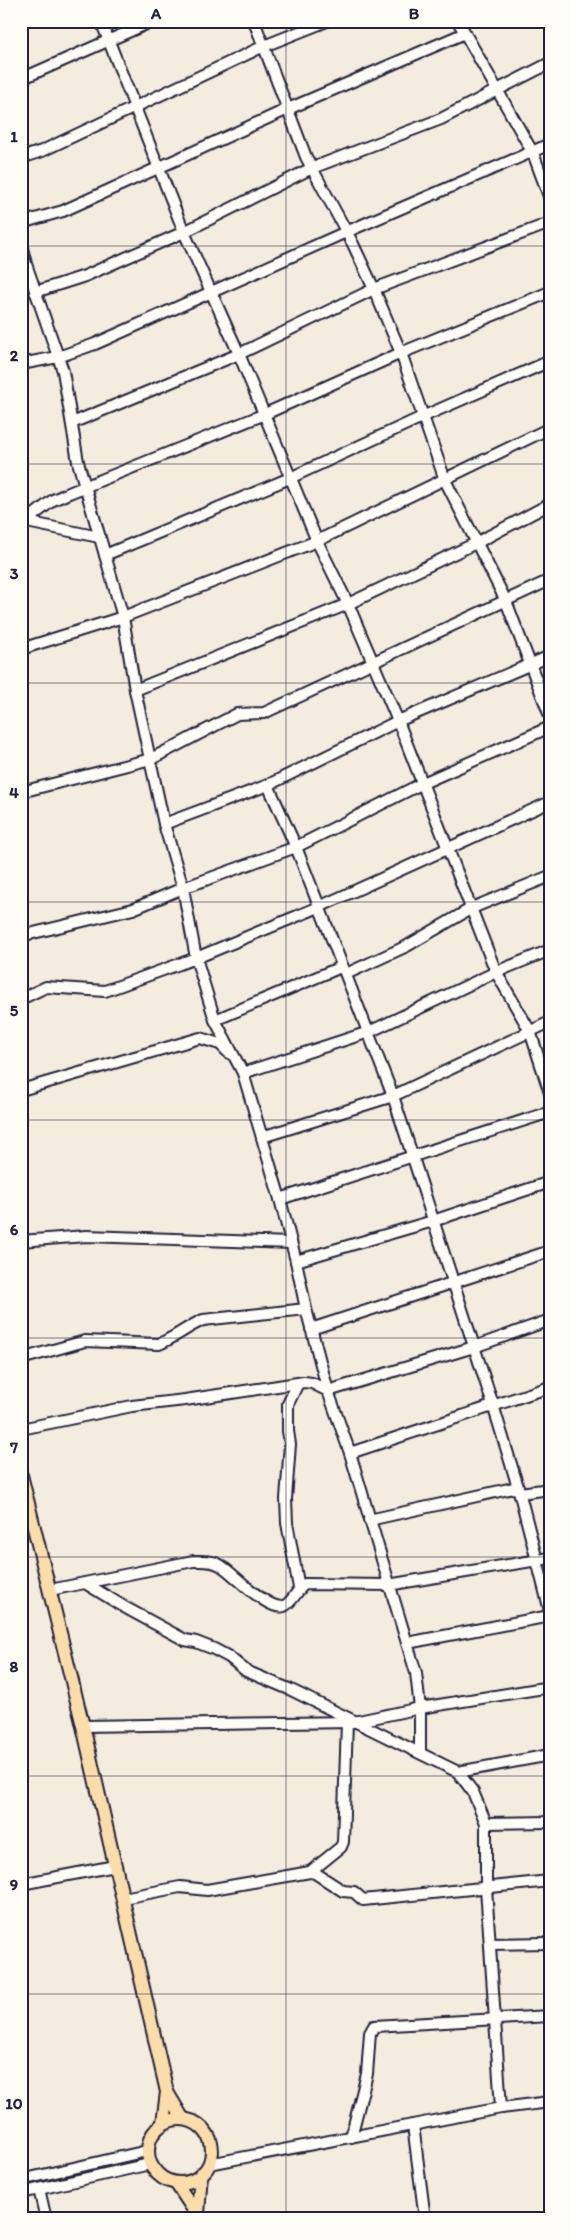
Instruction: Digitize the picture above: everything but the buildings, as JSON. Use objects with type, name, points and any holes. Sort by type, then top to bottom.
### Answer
[{"type":"main road","points":[[21,1474],[83,1726],[167,2092],[183,2118],[201,2126],[209,2137],[212,2150],[209,2164],[201,2174],[190,2181],[176,2183],[164,2178],[150,2164],[147,2151],[150,2138],[163,2123],[167,2092]]},
{"type":"main road","points":[[163,2123],[183,2118]]},
{"type":"main road","points":[[199,2216],[201,2174]]},
{"type":"main road","points":[[176,2183],[199,2216]]},
{"type":"street","points":[[101,21],[184,232],[265,414],[317,541],[348,604],[398,721],[496,972],[530,1031],[550,1093]]},
{"type":"street","points":[[21,79],[152,21]]},
{"type":"street","points":[[254,21],[312,168],[374,289],[401,353],[445,480],[506,601],[550,716]]},
{"type":"street","points":[[21,158],[42,151],[264,46],[328,21]]},
{"type":"street","points":[[21,223],[63,211],[288,109],[463,25],[533,153],[550,199]]},
{"type":"street","points":[[36,292],[85,276],[184,232],[312,168],[441,119],[499,91],[550,63]]},
{"type":"street","points":[[21,364],[58,357],[132,329],[346,232],[533,153],[550,144]]},
{"type":"street","points":[[72,423],[239,354],[374,289],[550,223]]},
{"type":"street","points":[[21,244],[63,371],[78,462],[124,617],[135,690],[164,824],[183,888],[196,958],[215,1020],[243,1074],[280,1199],[311,1330],[328,1391],[350,1453],[388,1585],[416,1673],[420,1708],[420,1752]]},
{"type":"street","points":[[23,521],[53,500],[265,414],[401,353],[550,292]]},
{"type":"street","points":[[105,555],[290,478],[550,361]]},
{"type":"street","points":[[21,649],[124,617],[317,541],[550,428]]},
{"type":"street","points":[[135,690],[348,604],[476,543],[550,504]]},
{"type":"street","points":[[23,521],[99,537]]},
{"type":"street","points":[[21,792],[151,759],[237,714],[264,713],[550,580]]},
{"type":"street","points":[[164,824],[268,785],[398,721],[550,656]]},
{"type":"street","points":[[21,936],[133,909],[183,888],[296,847],[423,783],[550,727]]},
{"type":"street","points":[[268,785],[296,847],[393,1096],[433,1221],[455,1282],[519,1490],[550,1612]]},
{"type":"street","points":[[21,999],[46,988],[105,991],[196,958],[319,907],[550,802]]},
{"type":"street","points":[[215,1020],[406,946],[472,908],[550,876]]},
{"type":"street","points":[[243,1074],[369,1032],[496,972],[550,950]]},
{"type":"street","points":[[262,1137],[393,1096],[550,1022]]},
{"type":"street","points":[[21,1090],[200,1038],[220,1044],[237,1061]]},
{"type":"street","points":[[280,1199],[550,1112]]},
{"type":"street","points":[[296,1261],[433,1221],[550,1182]]},
{"type":"street","points":[[21,1241],[86,1236],[291,1243]]},
{"type":"street","points":[[311,1330],[550,1251]]},
{"type":"street","points":[[21,1359],[85,1341],[159,1344],[202,1320],[306,1309]]},
{"type":"street","points":[[21,1429],[132,1406],[298,1383],[312,1383],[328,1391],[474,1347],[550,1320]]},
{"type":"street","points":[[298,1383],[288,1404],[290,1444],[286,1499],[287,1523],[299,1588]]},
{"type":"street","points":[[350,1453],[550,1387]]},
{"type":"street","points":[[369,1520],[519,1490],[550,1489]]},
{"type":"street","points":[[50,1590],[193,1561],[209,1561],[219,1564],[274,1606],[286,1605],[299,1588],[305,1584],[388,1585],[550,1558]]},
{"type":"street","points":[[85,1583],[185,1640],[196,1642],[229,1656],[246,1671],[289,1689],[350,1722],[420,1752],[458,1772],[473,1792],[486,1823],[486,1888],[501,2108]]},
{"type":"street","points":[[407,1642],[550,1616]]},
{"type":"street","points":[[83,1726],[350,1722],[420,1708],[550,1687]]},
{"type":"street","points":[[310,1872],[340,1847],[343,1842],[350,1722]]},
{"type":"street","points":[[458,1772],[550,1754]]},
{"type":"street","points":[[486,1823],[550,1822]]},
{"type":"street","points":[[21,1884],[116,1866]]},
{"type":"street","points":[[123,1898],[180,1887],[207,1890],[310,1872],[315,1873],[343,1891],[354,1892],[363,1900],[550,1881]]},
{"type":"street","points":[[491,1944],[550,1943]]},
{"type":"street","points":[[350,2137],[367,2074],[371,2029],[378,2025],[550,2016]]},
{"type":"street","points":[[209,2164],[501,2108],[550,2102]]},
{"type":"street","points":[[413,2125],[425,2219]]},
{"type":"street","points":[[21,2180],[147,2151]]},
{"type":"street","points":[[21,2192],[150,2164]]},
{"type":"street","points":[[39,2189],[46,2219]]}]
